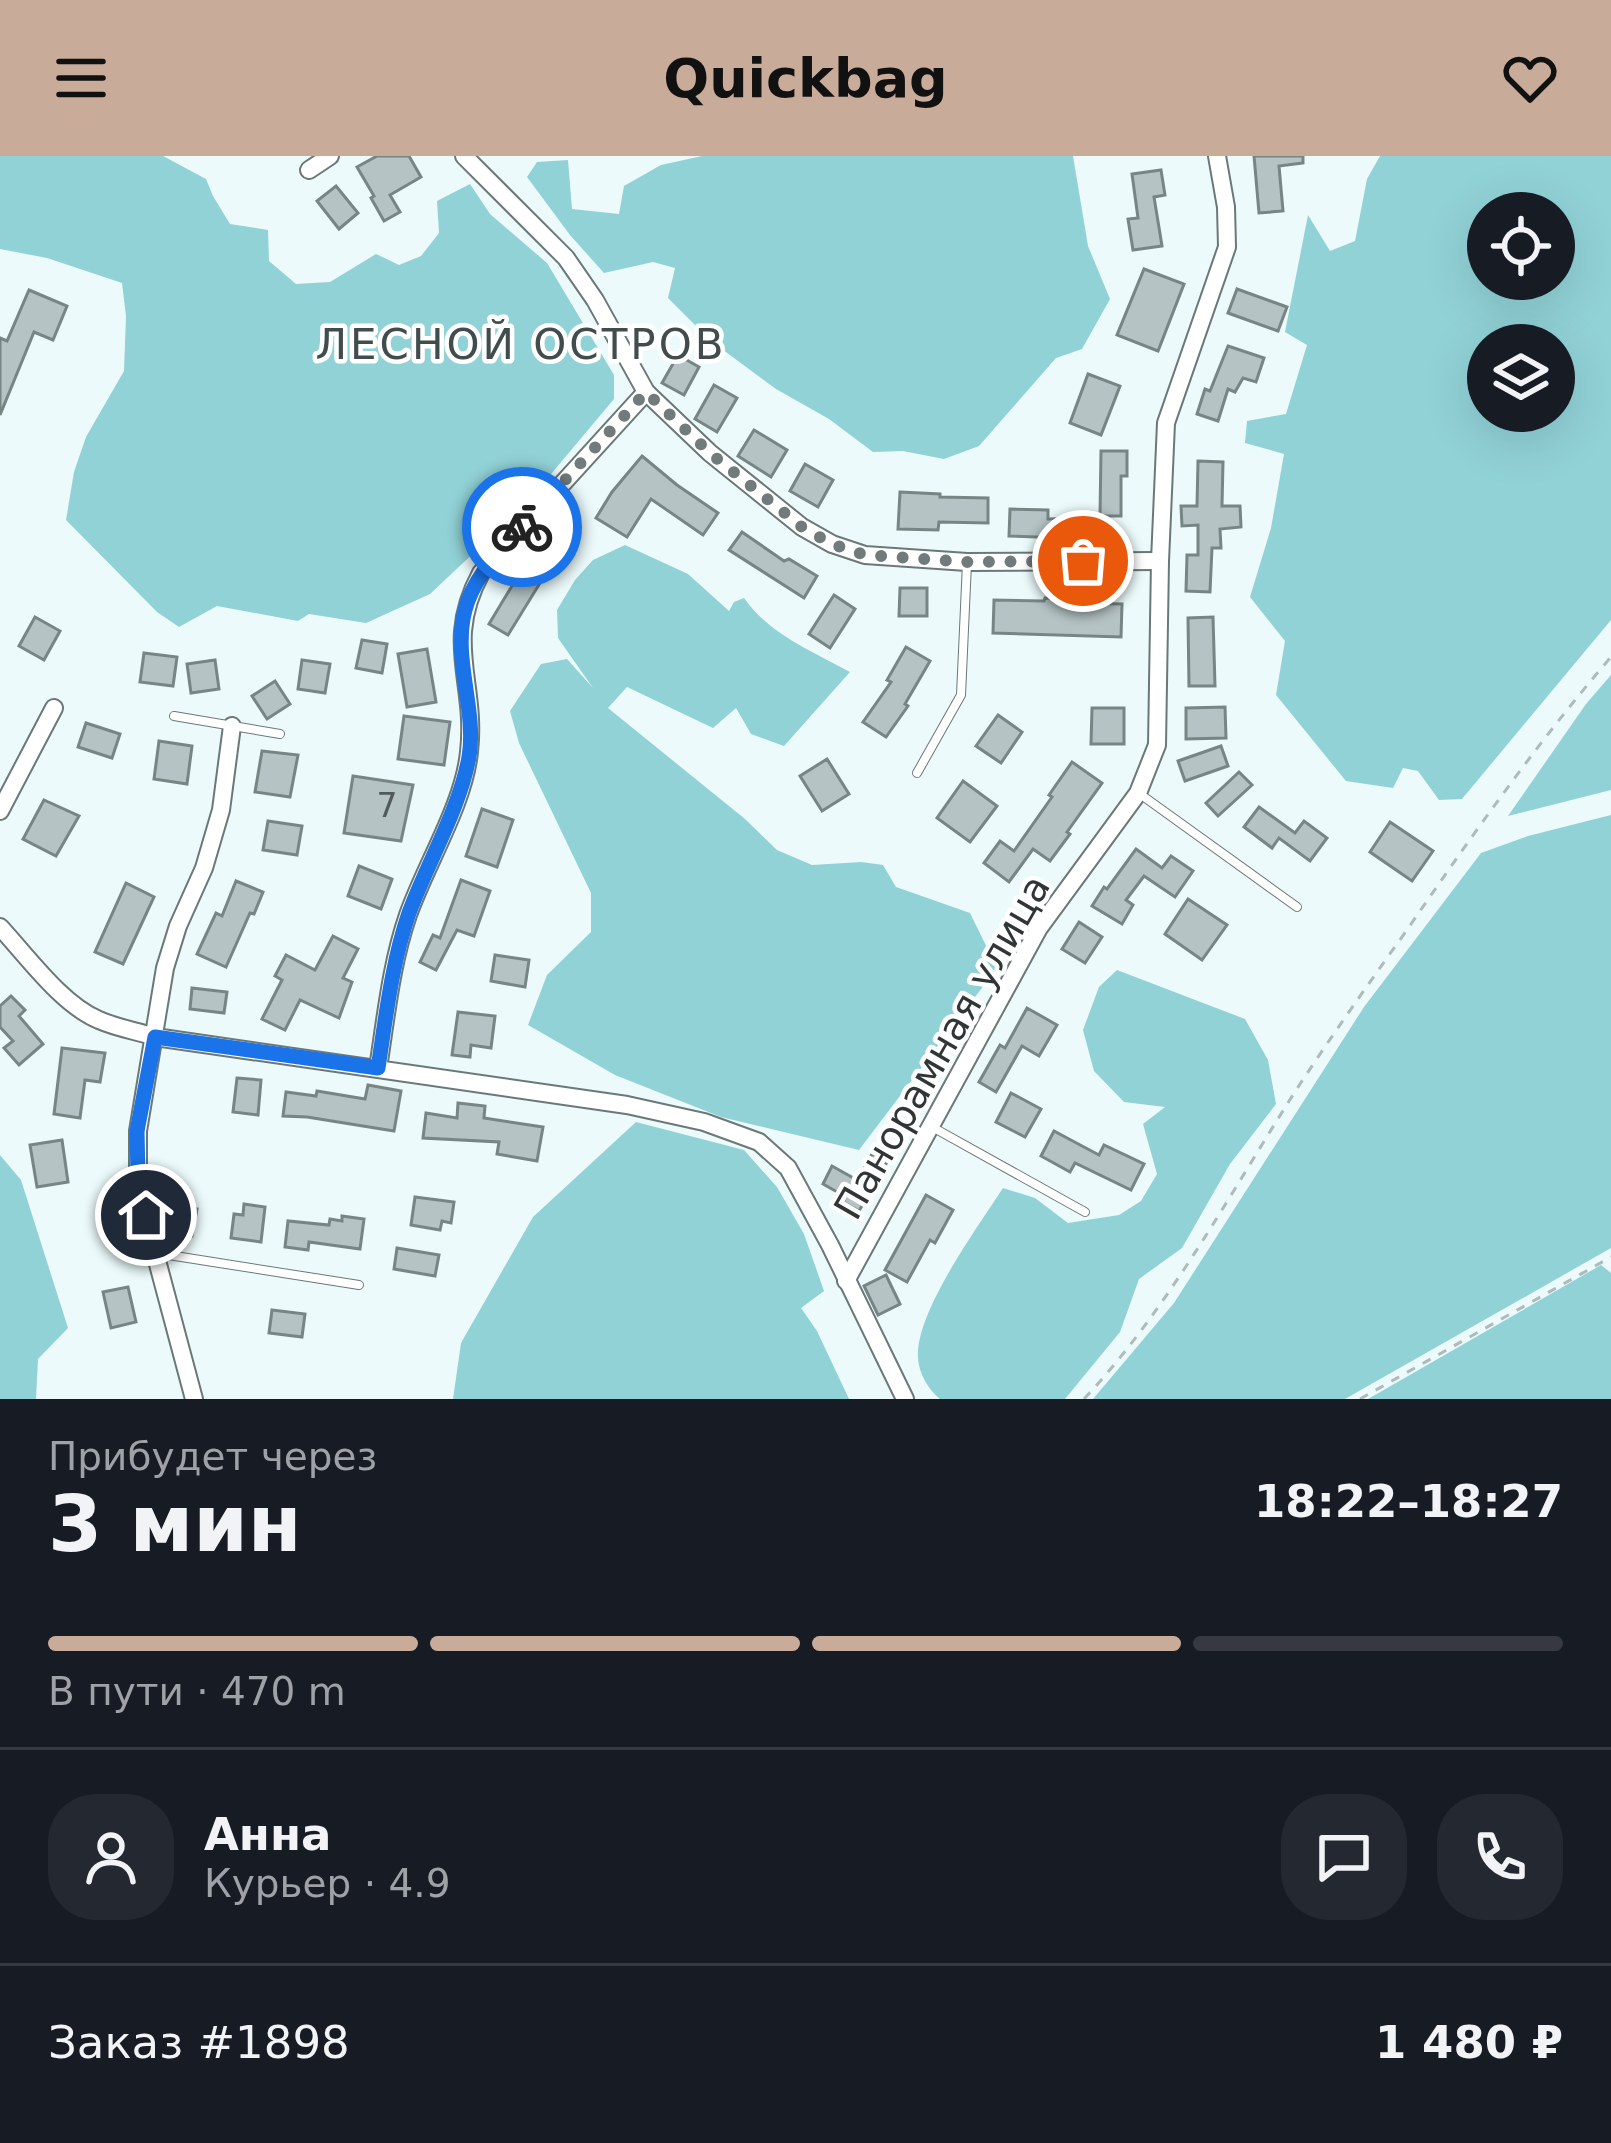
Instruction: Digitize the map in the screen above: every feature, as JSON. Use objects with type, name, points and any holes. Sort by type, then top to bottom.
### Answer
[{"type":"street","points":[[309,170],[330,156]]},
{"type":"street","points":[[464,156],[566,258],[646,392],[710,453],[802,527],[865,555],[967,562],[1160,561]]},
{"type":"street","name":"Панорамная улица","points":[[846,1281],[1039,928],[1138,793],[1157,745],[1166,423],[1227,247],[1217,156]]},
{"type":"street","points":[[378,1068],[408,917],[469,756],[471,730],[461,635],[470,594],[481,573],[646,392]]},
{"type":"street","points":[[0,811],[54,708]]},
{"type":"street","points":[[194,1399],[138,1177],[137,1131],[172,945],[220,810],[232,726]]},
{"type":"street","points":[[0,927],[82,1011],[155,1037],[627,1105],[704,1122],[759,1142],[788,1168],[905,1399]]},
{"type":"lane","points":[[917,772],[961,695],[967,562]]},
{"type":"lane","points":[[173,716],[280,734]]},
{"type":"lane","points":[[1138,793],[1297,907]]},
{"type":"lane","points":[[932,1127],[1085,1212]]},
{"type":"lane","points":[[155,1253],[359,1285]]},
{"type":"path","points":[[1084,1399],[1109,1373],[1190,1259],[1302,1082],[1483,818],[1611,657]]},
{"type":"path","points":[[1360,1399],[1611,1257]]},
{"type":"shaded area","points":[[0,156],[163,156],[206,179],[230,224],[268,230],[269,261],[296,284],[330,282],[376,254],[399,265],[421,256],[439,233],[437,201],[470,184],[490,214],[547,263],[614,375],[614,399],[546,480],[430,594],[366,623],[309,614],[298,621],[217,606],[179,627],[157,612],[66,520],[86,437],[124,371],[122,283],[47,258],[0,249]]},
{"type":"shaded area","points":[[702,156],[1073,156],[1088,246],[1110,299],[1082,349],[1056,358],[979,446],[944,459],[903,451],[873,452],[711,341],[668,298],[675,268],[653,262],[604,273],[527,177],[537,162],[568,160],[572,209],[619,214],[624,186],[661,165]]},
{"type":"shaded area","points":[[1380,156],[1611,156],[1611,620],[1462,799],[1439,800],[1418,771],[1403,768],[1393,788],[1346,781],[1276,695],[1285,641],[1250,597],[1271,528],[1284,454],[1245,443],[1247,421],[1286,414],[1307,345],[1285,332],[1308,215],[1330,251],[1355,241],[1367,179]]},
{"type":"shaded area","points":[[625,545],[688,574],[729,611],[744,598],[779,632],[850,672],[784,746],[751,734],[736,708],[713,728],[627,687],[608,708],[777,850],[812,865],[883,865],[896,887],[970,913],[997,968],[859,1150],[721,1117],[615,1075],[528,1025],[547,975],[591,932],[591,893],[519,743],[510,711],[541,664],[567,659],[593,688],[558,638],[557,610],[593,560]]},
{"type":"shaded area","points":[[1611,675],[1611,790],[1508,816],[1586,704]]},
{"type":"shaded area","points":[[1611,815],[1611,1248],[1345,1399],[1093,1399],[1174,1303],[1364,1007],[1481,853]]},
{"type":"shaded area","points":[[1117,970],[1245,1019],[1268,1060],[1276,1104],[1230,1164],[1182,1248],[1139,1279],[1120,1332],[1065,1399],[940,1399],[920,1370],[926,1318],[950,1270],[1003,1188],[1035,1198],[1068,1223],[1119,1215],[1141,1201],[1157,1174],[1143,1124],[1165,1107],[1124,1102],[1094,1071],[1083,1030],[1099,987]]},
{"type":"shaded area","points":[[636,1122],[744,1150],[777,1187],[804,1234],[824,1291],[801,1308],[849,1399],[453,1399],[461,1343],[533,1217]]},
{"type":"shaded area","points":[[0,1155],[21,1180],[68,1328],[38,1359],[36,1399],[0,1399]]},
{"type":"shaded area","points":[[1601,1265],[1611,1273],[1611,1399],[1368,1399]]},
{"type":"building","points":[[377,156],[409,156],[421,177],[390,195],[400,212],[384,221],[357,167]]},
{"type":"building","points":[[1254,156],[1303,156],[1303,163],[1279,166],[1283,211],[1259,213]]},
{"type":"building","points":[[1161,170],[1165,195],[1154,197],[1162,246],[1133,250],[1128,219],[1138,218],[1132,174]]},
{"type":"building","points":[[336,186],[358,213],[339,229],[317,201]]},
{"type":"building","points":[[1144,269],[1184,284],[1158,351],[1117,335]]},
{"type":"building","points":[[1237,289],[1287,307],[1278,331],[1228,313]]},
{"type":"building","points":[[29,290],[67,306],[53,340],[34,332],[0,415],[0,338],[7,341]]},
{"type":"building","points":[[1228,346],[1264,358],[1256,382],[1243,378],[1235,392],[1228,389],[1218,421],[1197,414]]},
{"type":"building","points":[[678,355],[699,367],[684,395],[662,383]]},
{"type":"building","points":[[1088,374],[1120,386],[1101,435],[1070,423]]},
{"type":"building","points":[[714,385],[737,398],[717,432],[695,419]]},
{"type":"building","points":[[754,430],[787,450],[771,477],[738,456]]},
{"type":"building","points":[[1101,451],[1127,451],[1127,476],[1121,476],[1121,516],[1100,516]]},
{"type":"building","points":[[642,456],[718,513],[703,535],[651,499],[627,537],[596,518]]},
{"type":"building","points":[[1198,461],[1223,462],[1222,506],[1240,506],[1241,527],[1220,529],[1221,548],[1212,548],[1210,592],[1186,591],[1187,555],[1198,555],[1198,525],[1182,526],[1181,506],[1197,506]]},
{"type":"building","points":[[805,464],[833,480],[818,507],[790,491]]},
{"type":"building","points":[[900,492],[988,498],[988,523],[939,522],[938,530],[898,529]]},
{"type":"building","points":[[1010,509],[1048,510],[1048,519],[1091,518],[1090,547],[1063,545],[1064,538],[1009,536]]},
{"type":"building","points":[[742,532],[784,561],[789,559],[817,576],[804,598],[729,550]]},
{"type":"building","points":[[521,571],[540,583],[508,635],[489,624]]},
{"type":"building","points":[[900,588],[927,588],[927,616],[899,616]]},
{"type":"building","points":[[834,595],[855,609],[830,648],[809,634]]},
{"type":"building","points":[[994,600],[1122,604],[1121,637],[993,633]]},
{"type":"building","points":[[35,617],[60,631],[44,660],[19,646]]},
{"type":"building","points":[[1213,617],[1215,686],[1189,686],[1188,618]]},
{"type":"building","points":[[362,640],[387,644],[382,673],[356,668]]},
{"type":"building","points":[[906,647],[930,661],[886,737],[863,722],[891,682],[887,680]]},
{"type":"building","points":[[427,649],[436,702],[407,707],[398,654]]},
{"type":"building","points":[[144,653],[177,657],[173,686],[140,682]]},
{"type":"building","points":[[215,660],[219,689],[191,693],[187,664]]},
{"type":"building","points":[[302,660],[330,664],[325,693],[298,689]]},
{"type":"building","points":[[275,681],[290,704],[267,719],[252,696]]},
{"type":"building","points":[[1225,707],[1226,738],[1186,739],[1186,708]]},
{"type":"building","points":[[1092,708],[1124,708],[1124,744],[1091,744]]},
{"type":"building","points":[[998,715],[1022,732],[1001,763],[976,746]]},
{"type":"building","points":[[404,716],[450,722],[444,765],[398,759]]},
{"type":"building","points":[[86,723],[120,734],[112,758],[78,747]]},
{"type":"building","points":[[159,741],[192,746],[187,784],[154,779]]},
{"type":"building","points":[[1221,746],[1228,766],[1185,781],[1178,761]]},
{"type":"building","points":[[262,751],[298,755],[290,797],[255,792]]},
{"type":"building","points":[[827,759],[849,794],[822,811],[800,776]]},
{"type":"building","points":[[1072,762],[1102,783],[1050,861],[1033,849],[1009,882],[984,863],[1000,841],[1014,851]]},
{"type":"building","points":[[1239,772],[1252,785],[1218,816],[1206,803]]},
{"type":"building","points":[[353,776],[413,785],[401,841],[344,833]]},
{"type":"building","points":[[963,781],[997,806],[970,842],[937,818]]},
{"type":"building","points":[[44,800],[79,816],[56,856],[23,839]]},
{"type":"building","points":[[1259,807],[1295,833],[1304,821],[1327,838],[1310,861],[1279,838],[1272,848],[1244,827]]},
{"type":"building","points":[[482,809],[513,820],[497,867],[466,856]]},
{"type":"building","points":[[268,821],[302,826],[297,855],[263,850]]},
{"type":"building","points":[[1390,822],[1433,851],[1412,881],[1370,852]]},
{"type":"building","points":[[1136,849],[1162,868],[1171,856],[1193,871],[1175,897],[1144,876],[1126,900],[1133,905],[1122,924],[1092,906]]},
{"type":"building","points":[[359,866],[392,879],[381,909],[348,896]]},
{"type":"building","points":[[461,880],[490,891],[474,936],[457,930],[436,970],[420,962],[433,935],[440,938]]},
{"type":"building","points":[[236,881],[263,892],[226,967],[197,954],[216,913],[222,916]]},
{"type":"building","points":[[126,883],[154,897],[123,964],[95,952]]},
{"type":"building","points":[[1188,899],[1227,925],[1202,960],[1165,934]]},
{"type":"building","points":[[1079,922],[1102,937],[1085,963],[1062,949]]},
{"type":"building","points":[[333,936],[358,949],[343,978],[352,982],[339,1018],[300,1000],[285,1030],[262,1019],[282,980],[275,976],[286,955],[315,970]]},
{"type":"building","points":[[495,955],[529,960],[525,987],[491,981]]},
{"type":"building","points":[[192,988],[227,992],[224,1013],[190,1009]]},
{"type":"building","points":[[11,996],[25,1010],[19,1016],[43,1044],[19,1065],[4,1048],[13,1041],[0,1027],[0,1006]]},
{"type":"building","points":[[1027,1008],[1057,1025],[1039,1056],[1022,1046],[996,1092],[979,1082]]},
{"type":"building","points":[[458,1012],[495,1016],[491,1048],[471,1045],[470,1057],[452,1055]]},
{"type":"building","points":[[62,1048],[105,1053],[100,1082],[85,1080],[80,1118],[54,1114]]},
{"type":"building","points":[[237,1078],[261,1080],[258,1115],[233,1112]]},
{"type":"building","points":[[368,1085],[401,1091],[394,1131],[283,1116],[286,1092],[316,1096],[317,1091],[365,1099]]},
{"type":"building","points":[[1011,1093],[1041,1109],[1025,1137],[996,1122]]},
{"type":"building","points":[[458,1103],[485,1106],[484,1118],[543,1127],[537,1161],[497,1154],[499,1142],[423,1138],[426,1113],[457,1118]]},
{"type":"building","points":[[1054,1131],[1099,1155],[1104,1145],[1144,1164],[1131,1190],[1075,1163],[1070,1172],[1041,1156]]},
{"type":"building","points":[[62,1140],[68,1182],[37,1187],[30,1145]]},
{"type":"building","points":[[872,1154],[887,1162],[859,1211],[823,1184],[832,1166],[857,1180]]},
{"type":"building","points":[[926,1195],[953,1210],[907,1282],[885,1270]]},
{"type":"building","points":[[415,1197],[454,1202],[451,1223],[442,1221],[440,1230],[411,1225]]},
{"type":"building","points":[[168,1204],[197,1209],[192,1236],[164,1231]]},
{"type":"building","points":[[244,1204],[265,1207],[261,1242],[231,1238],[234,1214],[243,1215]]},
{"type":"building","points":[[342,1216],[364,1219],[360,1249],[309,1242],[308,1250],[285,1247],[288,1221],[329,1225],[330,1219],[342,1221]]},
{"type":"building","points":[[397,1248],[439,1255],[435,1276],[394,1269]]},
{"type":"building","points":[[886,1275],[900,1304],[878,1315],[864,1286]]},
{"type":"building","points":[[128,1287],[136,1322],[111,1328],[103,1292]]},
{"type":"building","points":[[272,1310],[305,1314],[302,1337],[269,1333]]},
{"type":"way so far","points":[[522,527],[646,392],[710,453],[802,527],[832,544],[865,555],[967,562],[1083,561]]},
{"type":"district","name":"ЛЕСНОЙ ОСТРОВ","points":[[521,344]]},
{"type":"route","points":[[146,1215],[138,1177],[137,1131],[155,1037],[378,1068],[408,917],[469,756],[463,614],[481,573],[522,527]]}]
